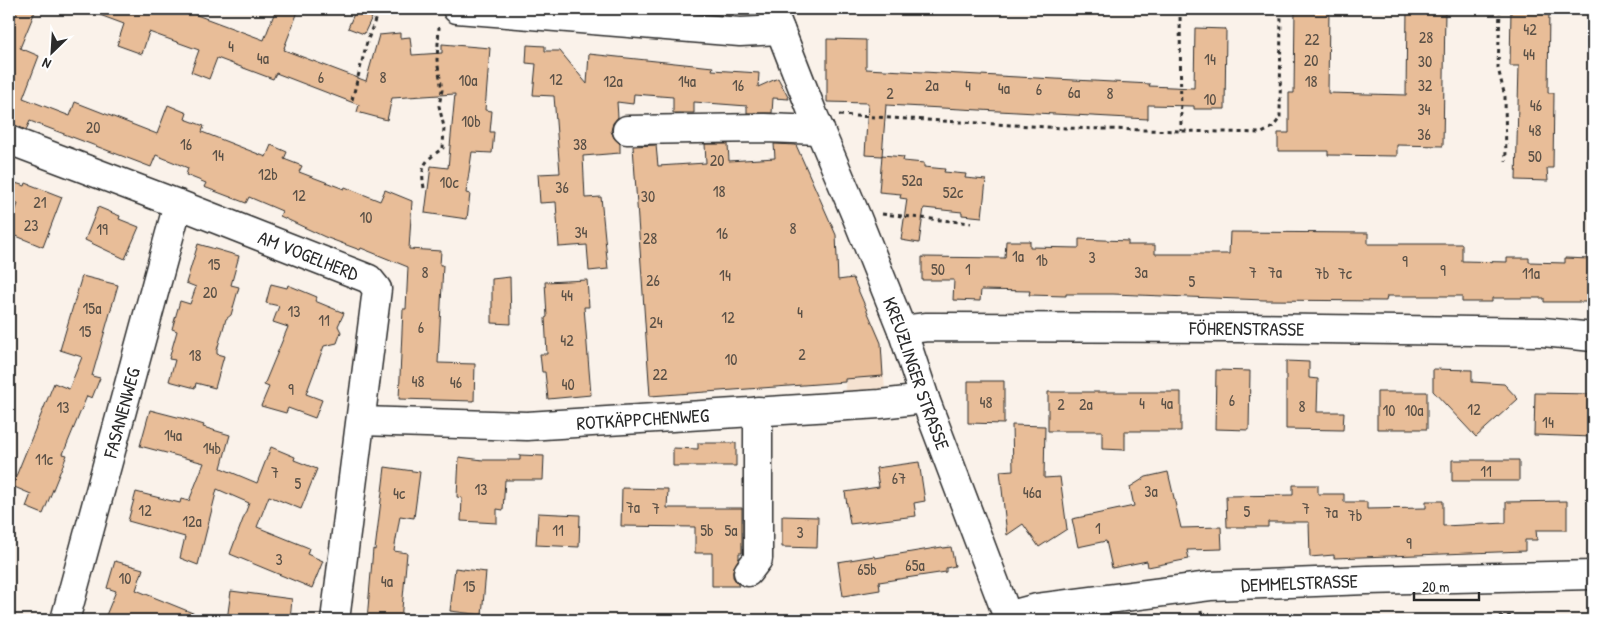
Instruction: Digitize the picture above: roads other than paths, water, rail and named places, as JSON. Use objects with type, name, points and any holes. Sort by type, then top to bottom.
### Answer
[{"type":"street","points":[[448,17],[740,32],[776,15]]},
{"type":"street","name":"KREUZLINGER STRASSE","points":[[776,15],[816,122],[902,330],[984,574],[1008,618]]},
{"type":"street","points":[[627,130],[765,128],[816,122]]},
{"type":"street","name":"AM VOGELHERD","points":[[9,140],[369,279],[378,289],[335,620]]},
{"type":"street","name":"FASANENWEG","points":[[65,620],[178,204]]},
{"type":"street","name":"FÖHRENSTRASSE","points":[[902,330],[927,327],[1237,328],[1543,332],[1593,337]]},
{"type":"street","name":"ROTKÄPPCHENWEG","points":[[361,421],[527,426],[758,410],[880,404],[925,399]]},
{"type":"street","points":[[748,572],[758,559],[758,410]]},
{"type":"street","name":"DEMMELSTRASSE","points":[[1008,618],[1037,608],[1210,586],[1593,575]]}]
